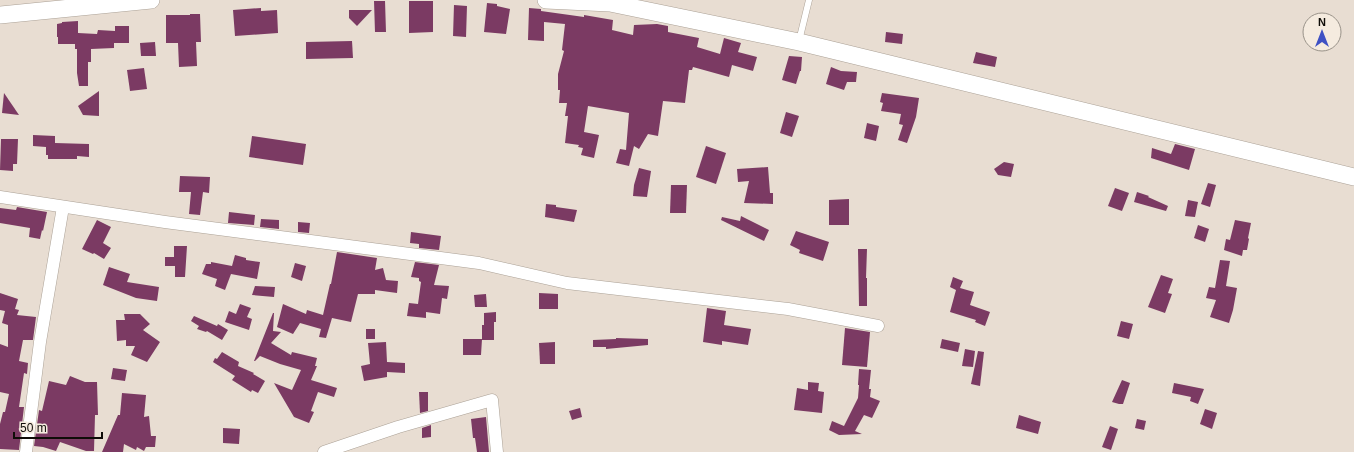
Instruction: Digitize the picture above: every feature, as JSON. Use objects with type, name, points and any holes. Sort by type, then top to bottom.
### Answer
[{"type":"main road","points":[[0,15],[67,4],[151,0]]},
{"type":"main road","points":[[546,0],[606,1],[799,42],[1354,176]]},
{"type":"street","points":[[0,197],[165,222],[479,263],[567,283],[788,310],[878,326]]},
{"type":"street","points":[[26,452],[40,342],[63,207]]},
{"type":"street","points":[[324,452],[398,427],[492,400],[497,452]]},
{"type":"lane","points":[[799,42],[809,0]]},
{"type":"building","points":[[374,1],[385,1],[386,32],[375,32]]},
{"type":"building","points":[[409,1],[433,1],[433,32],[409,33]]},
{"type":"building","points":[[487,3],[497,4],[497,6],[510,9],[506,34],[484,32]]},
{"type":"building","points":[[454,5],[467,6],[466,37],[453,36]]},
{"type":"building","points":[[261,8],[261,11],[277,10],[278,33],[235,36],[233,10]]},
{"type":"building","points":[[529,8],[541,9],[541,11],[584,17],[584,15],[613,20],[612,30],[633,35],[634,25],[657,24],[668,26],[668,32],[699,38],[697,47],[720,54],[724,38],[741,43],[738,52],[757,57],[753,71],[732,65],[729,77],[693,67],[692,70],[689,70],[685,103],[663,101],[658,136],[648,134],[639,149],[634,146],[629,166],[616,163],[620,149],[626,150],[629,113],[588,106],[584,132],[599,135],[594,158],[581,155],[583,148],[578,147],[579,145],[565,143],[568,116],[565,116],[567,103],[559,103],[560,90],[558,90],[558,74],[564,51],[562,50],[565,24],[544,22],[544,41],[528,40]]},
{"type":"building","points":[[349,10],[372,10],[357,26],[349,18]]},
{"type":"building","points":[[200,14],[201,42],[196,42],[197,66],[179,67],[178,43],[166,43],[166,15]]},
{"type":"building","points":[[78,21],[78,33],[97,34],[98,30],[115,31],[115,26],[129,26],[129,43],[114,43],[114,48],[91,49],[91,62],[88,62],[88,86],[79,86],[77,73],[77,49],[75,49],[75,44],[58,44],[57,24],[62,22]]},
{"type":"building","points":[[886,32],[903,34],[902,44],[885,42]]},
{"type":"building","points":[[352,41],[353,58],[306,59],[306,42]]},
{"type":"building","points":[[155,42],[156,56],[141,56],[140,43]]},
{"type":"building","points":[[976,52],[997,57],[995,67],[973,63]]},
{"type":"building","points":[[789,56],[802,57],[801,71],[796,84],[782,80]]},
{"type":"building","points":[[831,67],[841,71],[857,72],[856,82],[847,82],[844,90],[826,84]]},
{"type":"building","points":[[144,68],[147,89],[130,91],[127,70]]},
{"type":"building","points":[[99,91],[99,116],[83,115],[78,106]]},
{"type":"building","points":[[4,93],[19,115],[2,113]]},
{"type":"building","points":[[882,93],[919,98],[916,117],[907,143],[898,140],[903,125],[899,124],[901,114],[881,111],[883,103],[880,102]]},
{"type":"building","points":[[786,112],[799,116],[792,137],[780,133]]},
{"type":"building","points":[[867,123],[879,126],[876,141],[864,138]]},
{"type":"building","points":[[33,135],[55,136],[55,143],[89,144],[89,157],[77,156],[77,159],[48,159],[48,155],[46,155],[46,147],[33,146]]},
{"type":"building","points":[[252,136],[306,144],[303,165],[249,157]]},
{"type":"building","points":[[1,139],[18,139],[17,164],[13,164],[13,171],[0,170]]},
{"type":"building","points":[[1175,144],[1195,149],[1189,170],[1151,158],[1152,148],[1171,154]]},
{"type":"building","points":[[706,146],[726,153],[716,184],[696,177]]},
{"type":"building","points":[[1004,162],[1014,164],[1011,177],[998,175],[994,169]]},
{"type":"building","points":[[768,167],[770,193],[773,193],[773,204],[744,203],[749,181],[738,182],[737,169]]},
{"type":"building","points":[[639,168],[651,171],[647,197],[633,196],[634,185]]},
{"type":"building","points":[[180,176],[210,177],[209,193],[203,192],[200,215],[189,214],[191,192],[179,192]]},
{"type":"building","points":[[1208,183],[1216,185],[1210,207],[1201,204]]},
{"type":"building","points":[[671,185],[687,185],[686,213],[670,213]]},
{"type":"building","points":[[1115,188],[1129,193],[1122,211],[1108,206]]},
{"type":"building","points":[[1137,192],[1149,196],[1148,197],[1168,206],[1166,211],[1134,202]]},
{"type":"building","points":[[849,199],[849,225],[829,225],[829,200]]},
{"type":"building","points":[[1188,200],[1198,202],[1195,217],[1185,216]]},
{"type":"building","points":[[546,204],[577,210],[574,222],[545,217]]},
{"type":"building","points":[[17,207],[47,212],[40,239],[29,237],[30,228],[0,223],[0,208],[16,210]]},
{"type":"building","points":[[229,212],[255,215],[254,225],[228,223]]},
{"type":"building","points":[[741,216],[769,230],[764,241],[721,220],[722,217],[740,221]]},
{"type":"building","points":[[261,219],[279,220],[279,229],[260,227]]},
{"type":"building","points":[[97,220],[111,227],[103,243],[111,248],[104,259],[94,253],[93,254],[82,249]]},
{"type":"building","points":[[1235,220],[1251,223],[1247,250],[1243,250],[1242,256],[1224,250],[1226,239],[1230,240]]},
{"type":"building","points":[[298,222],[310,223],[309,233],[298,232]]},
{"type":"building","points":[[1198,225],[1209,229],[1205,242],[1194,238]]},
{"type":"building","points":[[796,231],[829,242],[823,261],[799,253],[800,250],[790,245]]},
{"type":"building","points":[[411,232],[441,236],[439,250],[419,248],[419,244],[410,243]]},
{"type":"building","points":[[174,246],[187,246],[185,277],[175,277],[175,266],[165,266],[165,257],[174,257]]},
{"type":"building","points":[[858,249],[867,249],[867,306],[859,306]]},
{"type":"building","points":[[337,252],[377,258],[375,270],[383,268],[386,280],[398,281],[397,293],[375,290],[375,294],[358,294],[351,322],[332,318],[326,338],[319,337],[321,329],[300,323],[293,334],[277,327],[283,304],[306,314],[307,310],[323,315]]},
{"type":"building","points":[[235,255],[246,258],[246,260],[260,262],[257,279],[231,274],[225,290],[215,286],[217,279],[202,274],[206,264],[211,264],[211,262],[232,266]]},
{"type":"building","points":[[1220,260],[1230,261],[1226,286],[1237,288],[1229,323],[1210,317],[1216,300],[1206,298],[1209,287],[1215,288]]},
{"type":"building","points":[[415,262],[439,265],[434,285],[449,286],[447,299],[442,298],[440,314],[426,312],[426,318],[407,316],[409,303],[418,304],[421,282],[419,281],[419,278],[411,277]]},
{"type":"building","points":[[295,263],[306,266],[302,281],[291,277]]},
{"type":"building","points":[[109,267],[130,274],[127,282],[159,287],[157,301],[136,298],[103,285]]},
{"type":"building","points":[[1161,275],[1173,279],[1168,293],[1172,294],[1165,313],[1148,307]]},
{"type":"building","points":[[953,277],[963,281],[960,288],[974,292],[970,305],[990,312],[985,326],[975,322],[976,320],[950,312],[956,290],[950,287]]},
{"type":"building","points":[[255,286],[275,287],[274,297],[252,295]]},
{"type":"building","points":[[0,293],[18,299],[15,309],[19,310],[17,315],[36,317],[33,340],[23,340],[19,361],[28,363],[27,374],[24,373],[19,407],[24,407],[19,450],[0,449],[0,424],[3,412],[5,412],[9,394],[0,392],[0,344],[8,347],[8,325],[2,323],[5,311],[0,310]]},
{"type":"building","points":[[539,293],[558,294],[558,309],[539,309]]},
{"type":"building","points":[[486,294],[487,307],[475,307],[474,295]]},
{"type":"building","points":[[240,304],[251,308],[247,317],[252,319],[249,330],[225,322],[229,311],[236,314]]},
{"type":"building","points":[[707,308],[726,311],[724,325],[751,329],[748,345],[722,341],[722,345],[703,342]]},
{"type":"building","points":[[496,312],[496,322],[494,322],[494,340],[482,340],[484,313]]},
{"type":"building","points":[[273,313],[273,331],[281,332],[271,343],[291,355],[292,352],[317,358],[315,366],[317,366],[311,380],[337,388],[334,397],[318,392],[311,411],[314,412],[309,423],[294,417],[274,383],[292,390],[301,370],[260,356],[254,361]]},
{"type":"building","points":[[124,314],[140,314],[150,324],[143,330],[160,342],[147,362],[131,355],[135,346],[126,346],[126,340],[117,341],[116,320],[125,320]]},
{"type":"building","points":[[194,316],[217,326],[218,324],[228,330],[222,340],[207,331],[197,329],[199,326],[191,321]]},
{"type":"building","points":[[1121,321],[1133,324],[1129,339],[1117,336]]},
{"type":"building","points":[[845,328],[870,332],[867,367],[842,365]]},
{"type":"building","points":[[366,329],[375,329],[375,339],[366,339]]},
{"type":"building","points":[[616,338],[648,339],[648,345],[606,349],[606,347],[593,347],[593,340]]},
{"type":"building","points":[[463,339],[482,339],[481,355],[463,355]]},
{"type":"building","points":[[942,339],[960,343],[958,352],[940,348]]},
{"type":"building","points":[[386,342],[387,362],[405,363],[405,373],[387,372],[387,377],[364,381],[361,366],[370,364],[368,343]]},
{"type":"building","points":[[555,342],[555,364],[540,364],[539,343]]},
{"type":"building","points":[[965,349],[975,351],[973,367],[962,366]]},
{"type":"building","points":[[978,351],[984,352],[980,386],[971,384]]},
{"type":"building","points":[[222,352],[239,362],[238,366],[254,373],[253,374],[265,381],[258,393],[252,390],[251,392],[232,380],[235,376],[213,362]]},
{"type":"building","points":[[113,368],[127,370],[125,381],[111,379]]},
{"type":"building","points":[[859,369],[871,370],[869,389],[871,389],[870,397],[880,401],[872,418],[864,415],[855,431],[862,434],[839,435],[829,430],[832,421],[844,426],[858,398]]},
{"type":"building","points":[[70,376],[85,382],[97,382],[98,415],[95,415],[94,451],[86,451],[60,442],[56,451],[34,446],[39,410],[42,411],[49,381],[66,385]]},
{"type":"building","points":[[1122,380],[1130,383],[1123,404],[1119,404],[1112,402]]},
{"type":"building","points":[[808,382],[819,383],[818,391],[824,392],[822,413],[794,410],[797,388],[808,390]]},
{"type":"building","points":[[1174,383],[1204,389],[1198,404],[1190,401],[1191,397],[1172,393]]},
{"type":"building","points":[[419,392],[428,392],[428,411],[420,413]]},
{"type":"building","points":[[122,393],[146,395],[144,417],[149,416],[151,436],[156,436],[155,447],[146,447],[144,451],[137,447],[136,450],[124,444],[123,452],[102,452],[118,415],[120,415]]},
{"type":"building","points":[[580,408],[582,417],[572,420],[569,411]]},
{"type":"building","points":[[1205,409],[1217,413],[1212,429],[1200,424]]},
{"type":"building","points":[[1019,415],[1041,422],[1038,434],[1016,428]]},
{"type":"building","points":[[486,417],[489,452],[477,452],[475,438],[473,438],[471,419]]},
{"type":"building","points":[[1137,419],[1146,421],[1144,430],[1135,428]]},
{"type":"building","points":[[431,425],[431,437],[422,438],[422,428]]},
{"type":"building","points":[[1110,426],[1118,429],[1111,450],[1102,447]]},
{"type":"building","points":[[223,428],[240,429],[239,444],[223,443]]}]
